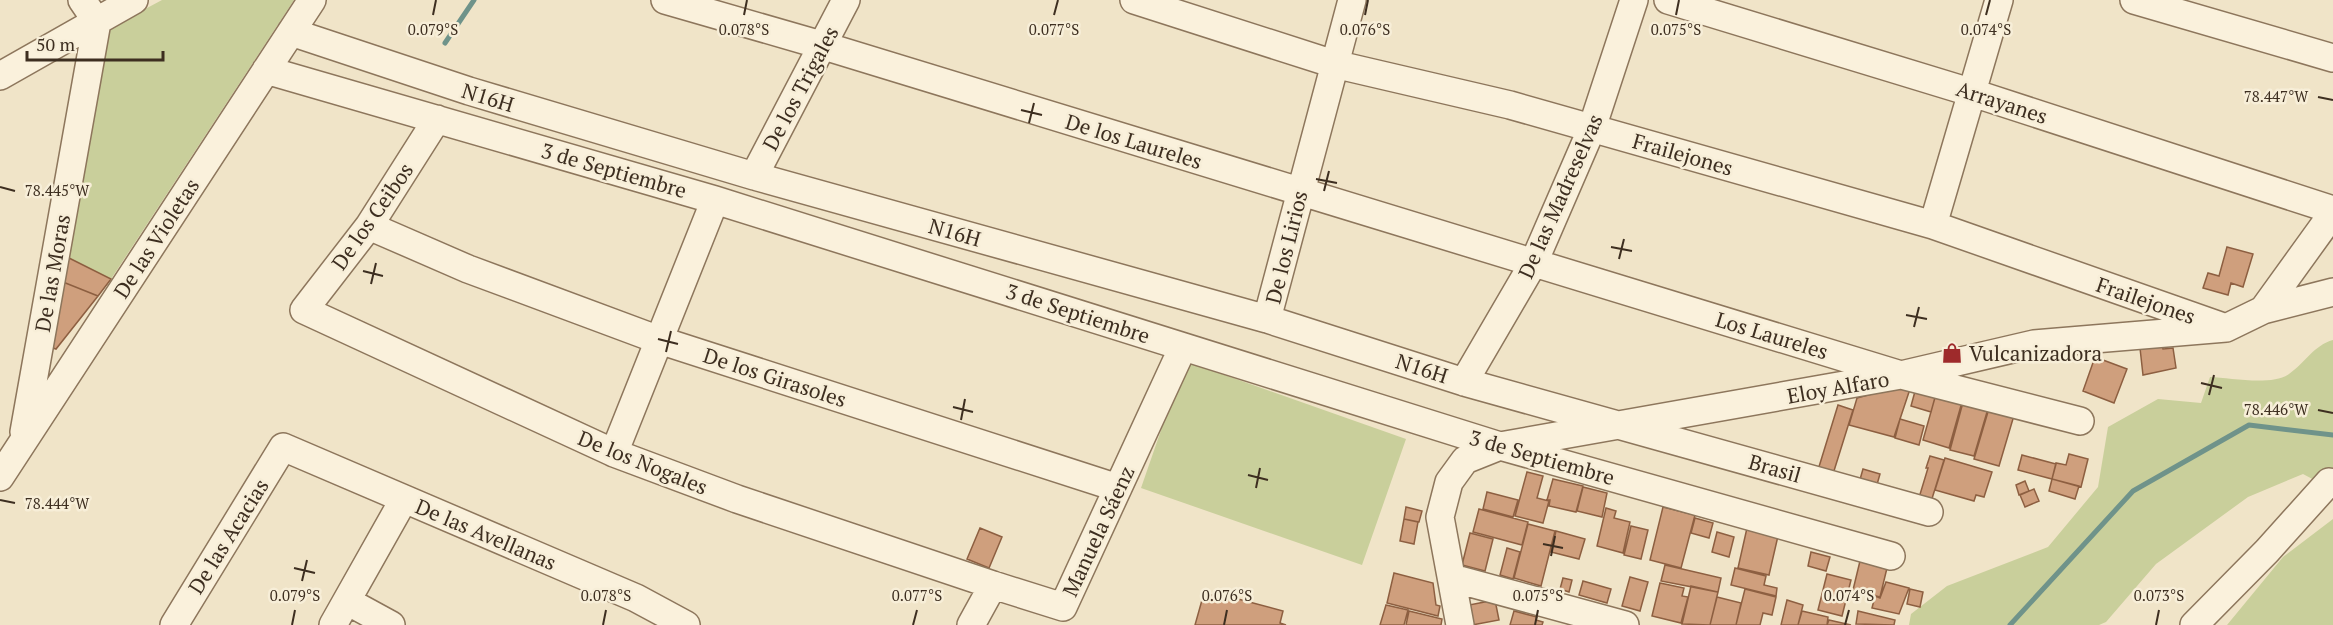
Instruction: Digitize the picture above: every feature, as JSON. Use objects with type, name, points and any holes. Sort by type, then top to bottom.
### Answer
[{"type":"street","points":[[82,0],[97,22]]},
{"type":"street","points":[[0,76],[134,0]]},
{"type":"street","name":"De las Violetas","points":[[0,477],[312,0]]},
{"type":"street","name":"De los Laureles","points":[[665,0],[821,45],[1534,262]]},
{"type":"street","name":"De los Trigales","points":[[754,176],[846,0]]},
{"type":"street","name":"Frailejones","points":[[1134,0],[1334,64],[1510,105],[1933,225],[2226,328]]},
{"type":"street","name":"De los Lirios","points":[[1267,319],[1352,0]]},
{"type":"street","name":"De las Madreselvas","points":[[1464,382],[1534,262],[1592,128],[1634,0]]},
{"type":"street","name":"Arrayanes","points":[[1668,0],[1972,93],[2333,212]]},
{"type":"street","points":[[1933,225],[1999,0]]},
{"type":"street","points":[[2134,0],[2333,58]]},
{"type":"street","name":"De las Moras","points":[[22,444],[97,22]]},
{"type":"street","name":"N16H","points":[[291,32],[469,91],[754,176],[1267,319],[1464,382],[1622,424]]},
{"type":"street","name":"3 de Septiembre","points":[[266,70],[715,200],[1500,446],[1891,556]]},
{"type":"street","name":"De los Ceibos","points":[[304,310],[369,226],[437,119]]},
{"type":"street","points":[[614,453],[715,200]]},
{"type":"street","name":"Eloy Alfaro","points":[[1460,625],[1440,517],[1449,482],[1465,460],[1500,446],[1901,375],[2034,344],[2226,328],[2263,310],[2333,212]]},
{"type":"street","name":"De los Girasoles","points":[[369,226],[468,269],[659,339],[1118,488]]},
{"type":"street","name":"Los Laureles","points":[[1534,262],[1901,375],[2080,421]]},
{"type":"street","points":[[2263,310],[2333,292]]},
{"type":"street","name":"De los Nogales","points":[[304,310],[614,453],[736,499],[993,585]]},
{"type":"street","name":"Manuela Sáenz","points":[[993,585],[1063,607],[1183,347]]},
{"type":"street","name":"Brasil","points":[[1622,424],[1929,512]]},
{"type":"street","name":"De las Avellanas","points":[[283,447],[636,598],[686,625]]},
{"type":"street","name":"De las Acacias","points":[[174,625],[283,447]]},
{"type":"street","points":[[2194,625],[2329,482]]},
{"type":"street","points":[[333,625],[404,499]]},
{"type":"street","points":[[1452,578],[1625,625]]},
{"type":"street","points":[[970,625],[993,585]]},
{"type":"street","points":[[347,601],[391,625]]},
{"type":"green space","points":[[162,0],[294,0],[111,279],[67,257],[106,30]]},
{"type":"green space","points":[[2333,340],[2333,490],[2303,474],[2248,497],[2156,564],[2106,622],[2099,625],[1909,625],[1911,614],[1947,586],[2048,547],[2098,487],[2108,427],[2158,399],[2201,403],[2210,377],[2240,380],[2282,378],[2295,370],[2320,346]]},
{"type":"green space","points":[[1185,361],[1406,439],[1362,565],[1141,488]]},
{"type":"green space","points":[[2333,519],[2333,625],[2227,625],[2283,557]]},
{"type":"building","points":[[2227,247],[2253,254],[2243,287],[2231,283],[2228,295],[2203,288],[2208,273],[2219,276]]},
{"type":"building","points":[[67,257],[111,279],[98,296],[63,282]]},
{"type":"building","points":[[63,282],[98,296],[56,349],[50,347]]},
{"type":"building","points":[[2162,345],[2163,349],[2173,348],[2176,368],[2143,375],[2140,348]]},
{"type":"building","points":[[2095,357],[2127,369],[2114,403],[2083,391]]},
{"type":"building","points":[[1912,383],[1894,437],[1849,425],[1857,398]]},
{"type":"building","points":[[1917,384],[1937,390],[1931,412],[1911,406]]},
{"type":"building","points":[[1938,387],[1964,395],[1949,448],[1923,440]]},
{"type":"building","points":[[1965,395],[1990,402],[1974,456],[1950,450]]},
{"type":"building","points":[[1838,405],[1853,410],[1833,474],[1818,470]]},
{"type":"building","points":[[1990,405],[2015,412],[1999,466],[1974,459]]},
{"type":"building","points":[[1900,419],[1924,426],[1919,445],[1895,438]]},
{"type":"building","points":[[2069,454],[2088,459],[2081,487],[2052,479],[2056,463],[2066,465]]},
{"type":"building","points":[[2022,455],[2056,464],[2052,479],[2018,470]]},
{"type":"building","points":[[1930,456],[1944,460],[1930,505],[1918,501]]},
{"type":"building","points":[[1945,458],[1992,472],[1984,497],[1976,495],[1974,501],[1935,490]]},
{"type":"building","points":[[1863,469],[1880,474],[1876,488],[1859,483]]},
{"type":"building","points":[[1527,472],[1543,476],[1537,498],[1549,501],[1543,523],[1515,516]]},
{"type":"building","points":[[1553,479],[1583,486],[1576,512],[1549,506],[1550,500],[1547,500]]},
{"type":"building","points":[[2052,479],[2079,486],[2075,499],[2049,491]]},
{"type":"building","points":[[2025,481],[2029,491],[2019,495],[2016,485]]},
{"type":"building","points":[[1583,487],[1607,493],[1602,517],[1577,511]]},
{"type":"building","points":[[2034,489],[2039,501],[2025,507],[2020,495]]},
{"type":"building","points":[[1487,492],[1518,500],[1513,517],[1483,509]]},
{"type":"building","points":[[1406,507],[1422,511],[1419,522],[1404,519]]},
{"type":"building","points":[[1663,507],[1695,515],[1681,568],[1650,560]]},
{"type":"building","points":[[1606,508],[1616,511],[1614,518],[1630,522],[1623,553],[1597,546]]},
{"type":"building","points":[[1479,509],[1528,522],[1522,545],[1473,532]]},
{"type":"building","points":[[1695,518],[1713,523],[1709,538],[1691,533]]},
{"type":"building","points":[[1404,519],[1418,522],[1414,544],[1400,541]]},
{"type":"building","points":[[1528,524],[1555,531],[1541,586],[1514,578]]},
{"type":"building","points":[[1631,526],[1648,530],[1641,559],[1624,555]]},
{"type":"building","points":[[980,528],[1002,537],[989,568],[967,559]]},
{"type":"building","points":[[1747,528],[1778,536],[1769,575],[1738,568]]},
{"type":"building","points":[[1556,531],[1585,539],[1579,559],[1551,552]]},
{"type":"building","points":[[1717,532],[1734,537],[1729,557],[1712,552]]},
{"type":"building","points":[[1470,533],[1493,539],[1485,571],[1462,565]]},
{"type":"building","points":[[1507,548],[1520,552],[1513,579],[1500,575]]},
{"type":"building","points":[[1811,552],[1830,557],[1826,571],[1808,566]]},
{"type":"building","points":[[1860,561],[1887,568],[1880,597],[1853,590]]},
{"type":"building","points":[[1665,565],[1721,578],[1718,592],[1661,581]]},
{"type":"building","points":[[1735,568],[1766,576],[1764,585],[1777,588],[1776,596],[1731,585]]},
{"type":"building","points":[[1394,573],[1433,583],[1436,605],[1440,606],[1438,616],[1387,603]]},
{"type":"building","points":[[1827,574],[1851,580],[1842,616],[1818,610]]},
{"type":"building","points":[[1630,577],[1648,582],[1640,611],[1622,606]]},
{"type":"building","points":[[1563,578],[1572,580],[1569,592],[1560,589]]},
{"type":"building","points":[[1583,581],[1611,589],[1607,603],[1579,595]]},
{"type":"building","points":[[1886,582],[1909,588],[1899,614],[1872,608],[1875,596],[1880,598]]},
{"type":"building","points":[[1660,583],[1684,588],[1682,596],[1688,597],[1681,623],[1652,616]]},
{"type":"building","points":[[1691,586],[1718,592],[1710,625],[1682,624]]},
{"type":"building","points":[[1745,589],[1776,597],[1772,615],[1763,613],[1760,625],[1736,625]]},
{"type":"building","points":[[1910,589],[1923,592],[1920,607],[1907,604]]},
{"type":"building","points":[[1204,593],[1218,597],[1219,594],[1283,611],[1280,623],[1286,625],[1195,625]]},
{"type":"building","points":[[1717,597],[1741,603],[1736,625],[1710,625]]},
{"type":"building","points":[[1495,600],[1499,620],[1472,625],[1469,605]]},
{"type":"building","points":[[1787,600],[1803,605],[1798,625],[1781,625]]},
{"type":"building","points":[[1386,605],[1408,610],[1404,625],[1380,625]]},
{"type":"building","points":[[1409,611],[1442,619],[1441,625],[1406,625]]},
{"type":"building","points":[[1514,611],[1537,617],[1536,620],[1543,622],[1542,625],[1510,625]]},
{"type":"building","points":[[1802,611],[1828,617],[1827,625],[1798,625]]},
{"type":"building","points":[[1858,611],[1895,620],[1894,625],[1856,624]]},
{"type":"building","points":[[1829,620],[1851,625],[1827,625]]},
{"type":"waterway","points":[[445,43],[474,0]]},
{"type":"waterway","points":[[2010,625],[2133,491],[2249,425],[2333,435]]},
{"type":"place","name":"Vulcanizadora","points":[[1952,353]]}]
